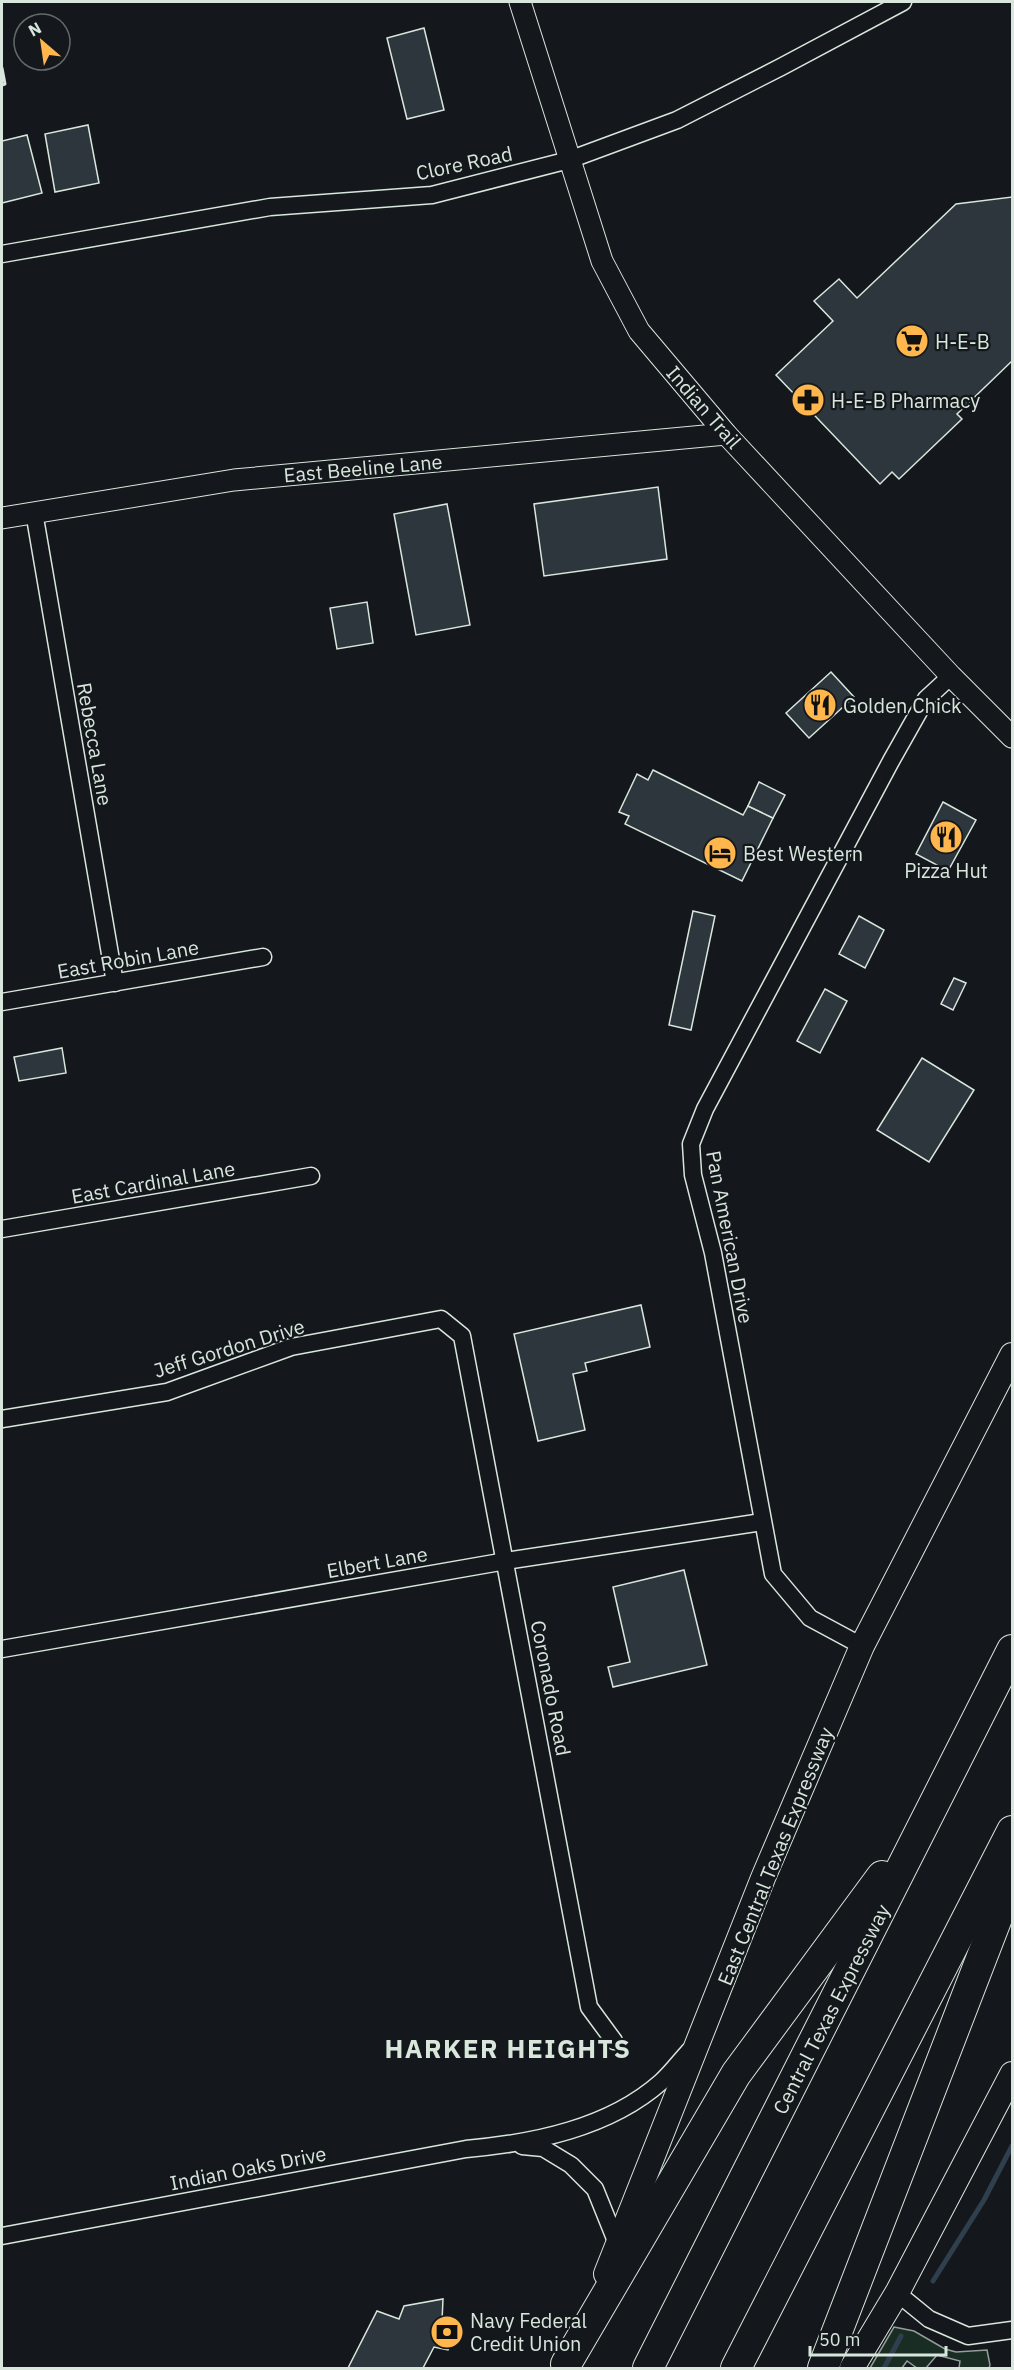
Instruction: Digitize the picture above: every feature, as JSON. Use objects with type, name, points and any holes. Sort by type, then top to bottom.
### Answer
[{"type":"highway","name":"Central Texas Expressway","points":[[648,2368],[1012,1650]]},
{"type":"highway","points":[[565,2366],[736,2074],[932,1809]]},
{"type":"highway","points":[[736,2368],[1012,1831]]},
{"type":"highway","points":[[824,2368],[1012,1879]]},
{"type":"main road","name":"East Central Texas Expressway","points":[[565,2366],[618,2246],[705,2031],[763,1878],[862,1646],[1012,1355]]},
{"type":"main road","points":[[852,2368],[897,2293],[1012,2074]]},
{"type":"street","name":"Indian Trail","points":[[520,2],[602,261],[639,331],[726,434],[951,676],[1012,737]]},
{"type":"street","name":"Clore Road","points":[[2,254],[270,207],[432,195],[569,160],[677,120],[782,68],[903,2]]},
{"type":"street","name":"East Beeline Lane","points":[[2,518],[234,480],[726,434]]},
{"type":"street","name":"Rebecca Lane","points":[[34,512],[115,983]]},
{"type":"street","name":"Pan American Drive","points":[[862,1646],[810,1618],[773,1574],[713,1253],[693,1175],[691,1144],[705,1110],[891,762],[927,699],[951,676]]},
{"type":"street","name":"East Robin Lane","points":[[2,1002],[262,957]]},
{"type":"street","name":"East Cardinal Lane","points":[[2,1229],[311,1176]]},
{"type":"street","name":"Jeff Gordon Drive","points":[[2,1419],[167,1392],[291,1347],[441,1319],[462,1336]]},
{"type":"street","name":"Coronado Road","points":[[462,1336],[589,2007],[614,2041]]},
{"type":"street","name":"Elbert Lane","points":[[2,1649],[506,1561],[762,1522]]},
{"type":"street","points":[[503,2145],[588,2125],[617,2111],[662,2082],[705,2031]]},
{"type":"street","points":[[503,2145],[543,2148],[571,2165],[595,2189],[618,2246]]},
{"type":"street","name":"Indian Oaks Drive","points":[[2,2236],[466,2148],[503,2145]]},
{"type":"street","points":[[897,2293],[929,2319],[968,2336],[1012,2330]]},
{"type":"green space","points":[[894,2327],[914,2331],[945,2349],[956,2352],[987,2350],[989,2368],[959,2368],[960,2361],[937,2355],[926,2368],[917,2368],[907,2361],[902,2368],[870,2368]]},
{"type":"building","points":[[424,28],[444,110],[407,119],[387,38]]},
{"type":"building","points":[[88,125],[99,183],[55,192],[45,134]]},
{"type":"building","points":[[27,135],[42,193],[2,203],[2,141]]},
{"type":"building","name":"H-E-B","points":[[1012,197],[1012,361],[957,414],[962,419],[899,479],[892,472],[880,484],[776,375],[833,321],[814,301],[839,279],[857,298],[956,204]]},
{"type":"building","points":[[658,487],[667,559],[544,576],[534,504]]},
{"type":"building","points":[[447,504],[470,625],[416,635],[394,514]]},
{"type":"building","points":[[367,602],[373,643],[337,649],[330,608]]},
{"type":"building","name":"Golden Chick","points":[[831,672],[854,697],[809,738],[786,713]]},
{"type":"building","name":"Best Western","points":[[653,770],[743,815],[748,806],[773,818],[742,881],[625,824],[629,816],[619,812],[637,774],[648,780]]},
{"type":"building","points":[[759,782],[785,795],[773,818],[748,806]]},
{"type":"building","name":"Pizza Hut","points":[[943,802],[976,820],[948,871],[916,854]]},
{"type":"building","points":[[693,911],[715,916],[691,1030],[669,1025]]},
{"type":"building","points":[[859,916],[884,930],[865,968],[839,954]]},
{"type":"building","points":[[954,978],[966,983],[953,1010],[941,1004]]},
{"type":"building","points":[[825,989],[847,1001],[820,1053],[797,1041]]},
{"type":"building","points":[[62,1048],[66,1073],[19,1081],[14,1057]]},
{"type":"building","points":[[922,1058],[974,1090],[929,1162],[877,1130]]},
{"type":"building","points":[[641,1305],[650,1347],[585,1363],[587,1371],[573,1374],[585,1430],[538,1441],[514,1334]]},
{"type":"building","points":[[684,1570],[707,1665],[613,1687],[608,1667],[630,1662],[613,1587]]},
{"type":"building","points":[[443,2299],[442,2321],[458,2326],[448,2350],[434,2347],[423,2368],[348,2368],[377,2311],[399,2319],[404,2306]]},
{"type":"waterway","points":[[933,2281],[984,2200],[1012,2146]]},
{"type":"waterway","points":[[884,2368],[901,2336]]},
{"type":"wall","points":[[2,68],[5,84],[2,85]]},
{"type":"place","name":"H-E-B","points":[[912,341]]},
{"type":"place","name":"H-E-B Pharmacy","points":[[808,400]]},
{"type":"place","name":"Golden Chick","points":[[820,705]]},
{"type":"place","name":"Pizza Hut","points":[[946,837]]},
{"type":"place","name":"Best Western","points":[[720,853]]},
{"type":"place","name":"Navy Federal Credit Union","points":[[447,2332]]},
{"type":"district","name":"HARKER HEIGHTS","points":[[508,2048]]}]
